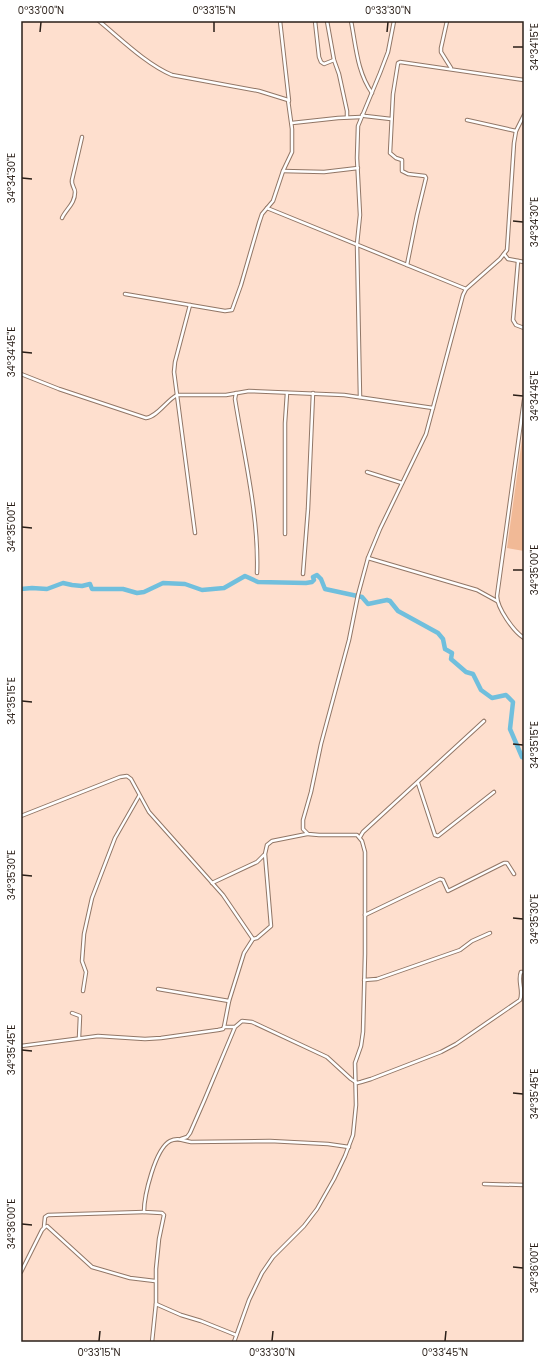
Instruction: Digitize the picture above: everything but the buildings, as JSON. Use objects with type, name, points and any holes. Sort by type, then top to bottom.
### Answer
[{"type":"street","points":[[99,21],[140,55],[172,75],[259,91],[286,99],[289,102]]},
{"type":"street","points":[[125,294],[225,312],[232,310],[259,223],[267,208],[273,201],[283,171],[292,152],[292,123],[280,21]]},
{"type":"street","points":[[315,21],[319,57],[321,62],[324,64],[334,60]]},
{"type":"street","points":[[327,21],[334,60],[339,74],[347,111],[347,117]]},
{"type":"street","points":[[351,21],[360,70],[372,94]]},
{"type":"street","points":[[360,397],[357,244],[360,215],[358,126],[388,52],[394,21]]},
{"type":"street","points":[[447,21],[440,48],[451,69]]},
{"type":"street","points":[[407,265],[426,178],[424,176],[408,174],[402,171],[402,160],[396,158],[390,153],[392,94],[399,62],[524,80]]},
{"type":"street","points":[[308,834],[303,829],[304,817],[311,792],[320,744],[349,640],[358,594],[368,558],[380,529],[426,434],[460,302],[466,289],[504,254],[508,247],[514,143],[516,131],[524,115]]},
{"type":"street","points":[[292,123],[361,116],[391,119]]},
{"type":"street","points":[[467,120],[516,131]]},
{"type":"street","points":[[62,218],[65,212],[72,205],[75,193],[72,186],[72,180],[82,138]]},
{"type":"street","points":[[283,171],[324,172],[358,168]]},
{"type":"street","points":[[267,208],[466,289]]},
{"type":"street","points":[[504,254],[508,259],[524,262]]},
{"type":"street","points":[[518,262],[513,320],[516,325],[524,328]]},
{"type":"street","points":[[190,305],[175,362],[174,372],[195,533]]},
{"type":"street","points":[[21,374],[59,389],[146,418],[150,418],[172,397],[177,395],[226,395],[249,391],[360,397],[433,408]]},
{"type":"street","points":[[236,393],[235,399],[242,448],[245,456],[253,508],[258,560],[257,573]]},
{"type":"street","points":[[285,534],[285,423],[287,393]]},
{"type":"street","points":[[304,574],[313,394]]},
{"type":"street","points":[[497,601],[524,400]]},
{"type":"street","points":[[367,472],[402,483]]},
{"type":"street","points":[[368,558],[477,590],[497,601],[516,632],[524,638]]},
{"type":"street","points":[[360,837],[374,822],[484,721]]},
{"type":"street","points":[[21,816],[125,776],[130,778],[144,805],[156,821],[212,883],[230,905],[253,939]]},
{"type":"street","points":[[418,783],[435,835],[438,836],[494,792]]},
{"type":"street","points":[[83,991],[86,972],[82,961],[84,934],[92,898],[115,838],[140,796]]},
{"type":"street","points":[[224,1027],[229,1000],[244,953],[253,939],[257,938],[271,926],[265,854],[267,845],[272,841],[308,834],[354,834],[360,837],[364,845],[365,856],[364,980],[362,1039],[356,1063],[356,1118],[353,1135],[349,1147],[329,1189],[317,1208],[304,1226],[273,1256],[262,1273],[249,1300],[234,1342]]},
{"type":"street","points":[[212,883],[257,862],[265,854]]},
{"type":"street","points":[[365,915],[440,879],[443,880],[448,891],[504,863],[507,863],[514,874]]},
{"type":"street","points":[[364,980],[377,978],[460,950],[472,941],[490,933]]},
{"type":"street","points":[[144,1212],[144,1203],[148,1183],[162,1150],[170,1141],[182,1139],[190,1133],[235,1027],[242,1021],[252,1022],[327,1057],[348,1077],[355,1081],[361,1082],[432,1056],[456,1044],[520,1000],[522,995],[520,975],[521,972],[524,972]]},
{"type":"street","points":[[158,989],[229,1000]]},
{"type":"street","points":[[72,1013],[80,1016],[79,1038]]},
{"type":"street","points":[[21,1046],[98,1036],[145,1039],[161,1038],[218,1030],[223,1029],[224,1027],[235,1027]]},
{"type":"street","points":[[182,1139],[192,1142],[270,1141],[328,1144],[349,1147]]},
{"type":"street","points":[[484,1184],[524,1185]]},
{"type":"street","points":[[21,1272],[44,1227],[46,1217],[48,1215],[144,1212],[164,1214],[158,1243],[155,1281],[156,1304],[152,1342]]},
{"type":"street","points":[[44,1227],[48,1227],[92,1267],[130,1278],[155,1281]]},
{"type":"street","points":[[156,1304],[181,1315],[236,1335]]},
{"type":"shaded area","points":[[524,425],[524,551],[507,548]]},
{"type":"waterway","points":[[21,589],[47,589],[63,583],[82,586],[90,584],[92,589],[123,589],[137,593],[144,592],[163,583],[185,584],[202,590],[224,588],[245,576],[258,582],[306,583],[312,582],[314,580],[313,577],[317,575],[321,579],[325,589],[362,597],[368,604],[387,600],[390,601],[398,611],[438,633],[443,639],[445,649],[452,653],[451,659],[466,672],[473,674],[481,690],[492,698],[506,695],[513,702],[510,729],[522,757],[524,758]]}]
